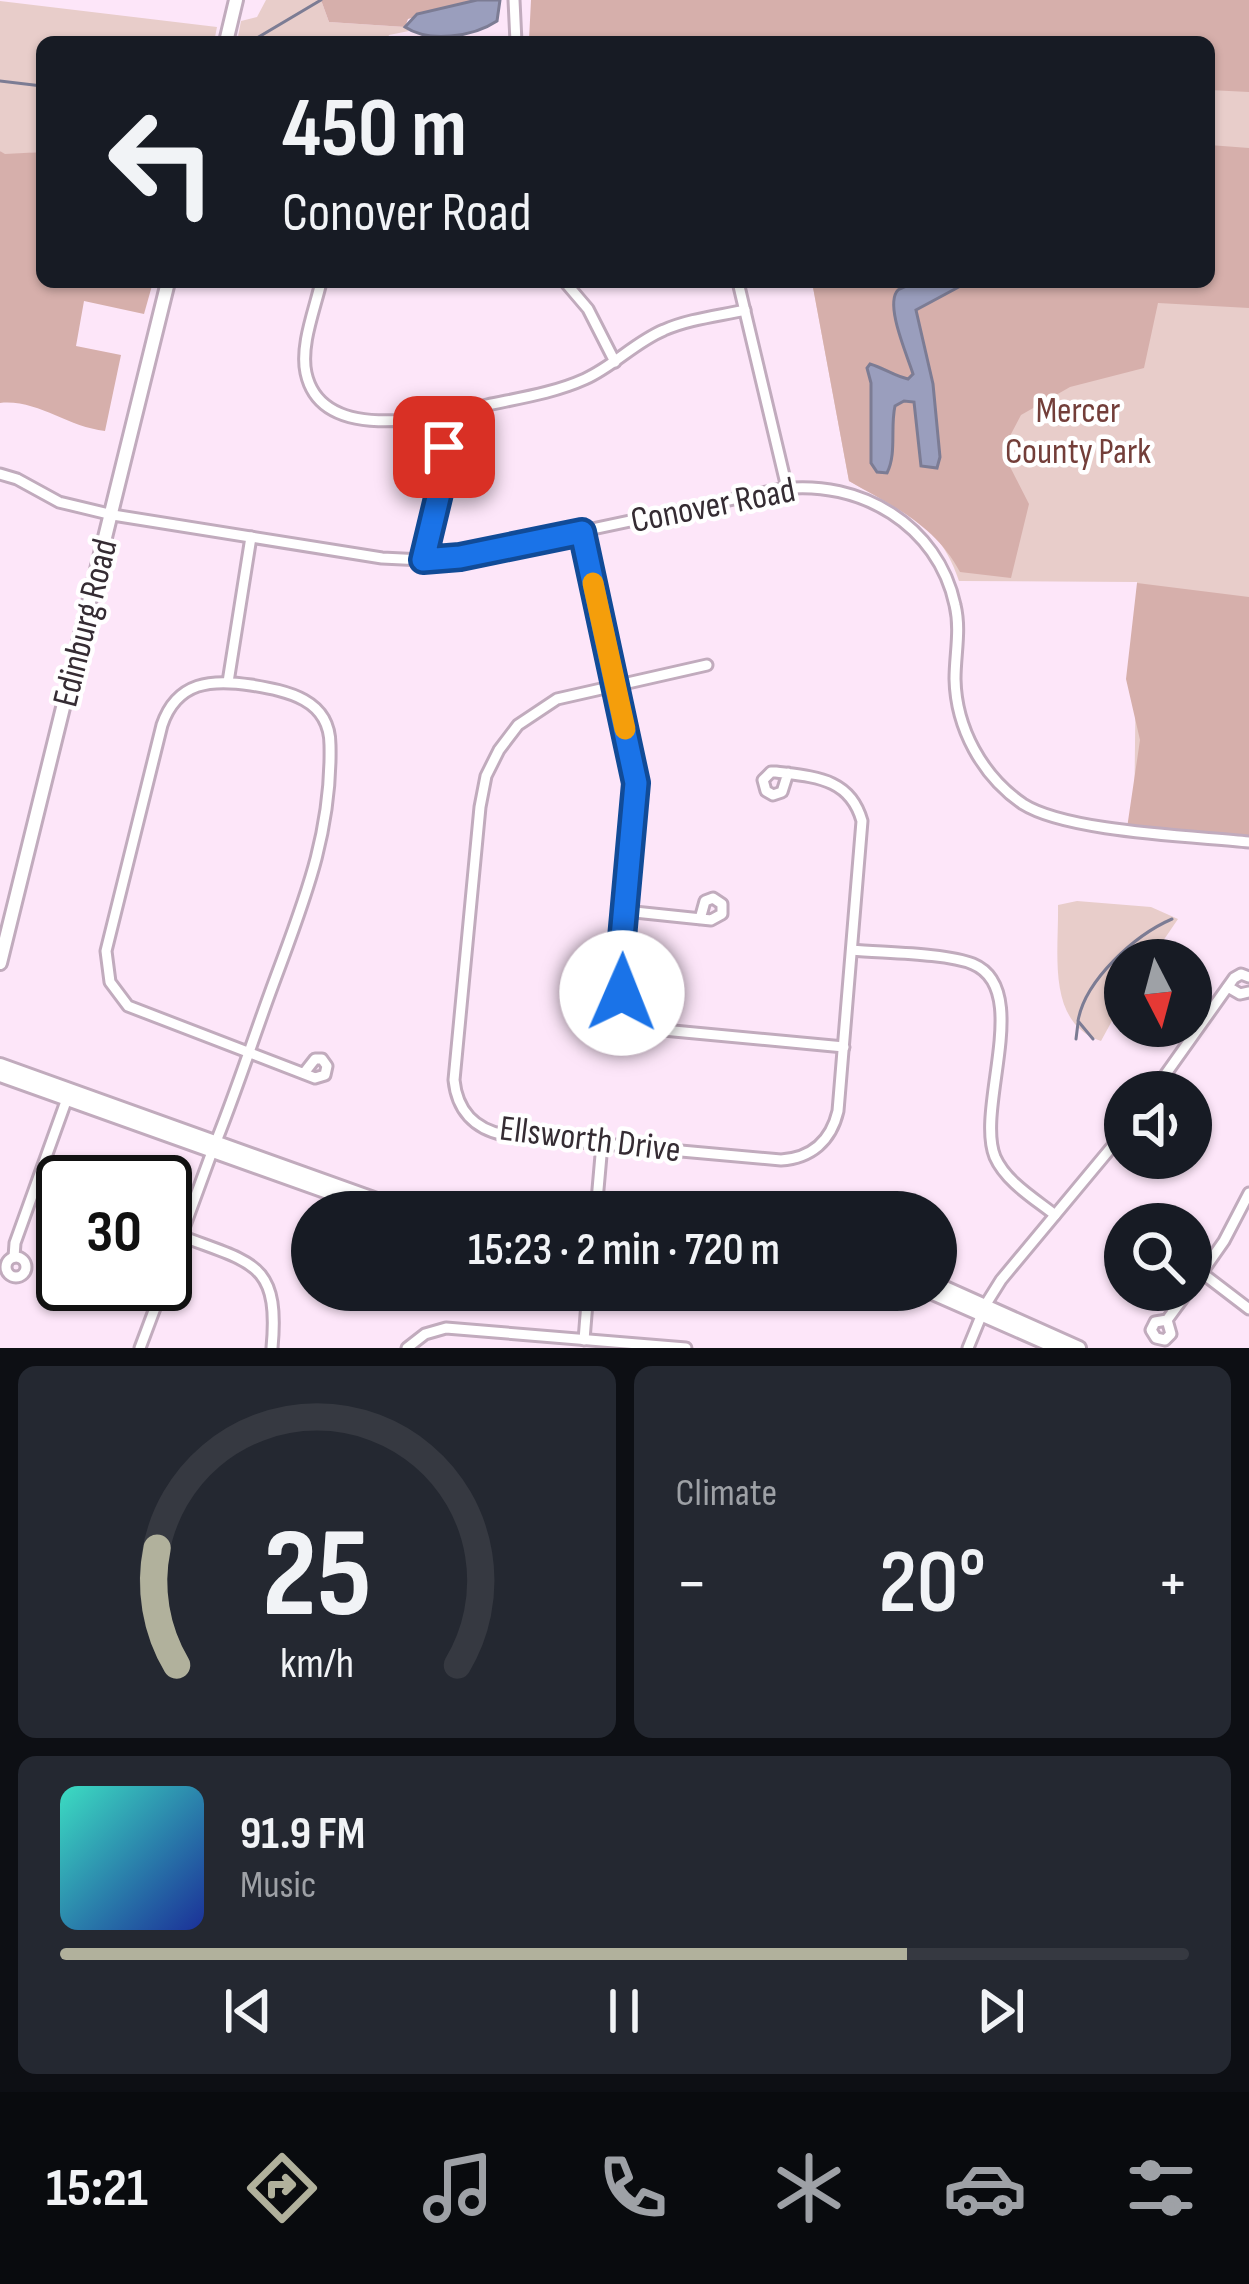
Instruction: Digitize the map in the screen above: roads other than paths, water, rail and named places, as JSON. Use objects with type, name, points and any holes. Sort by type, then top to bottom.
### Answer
[{"type":"main road","points":[[227,36],[236,0]]},
{"type":"main road","name":"Edinburg Road","points":[[0,963],[167,288]]},
{"type":"main road","points":[[0,1065],[349,1191]]},
{"type":"main road","points":[[0,1075],[69,1092]]},
{"type":"main road","points":[[214,1145],[331,1191]]},
{"type":"main road","points":[[957,1294],[1058,1348]]},
{"type":"main road","points":[[957,1300],[1079,1348]]},
{"type":"street","points":[[514,0],[516,36]]},
{"type":"street","points":[[320,288],[305,363],[309,382],[334,410],[374,421],[439,416],[565,387],[666,329],[745,310]]},
{"type":"street","points":[[570,288],[588,309],[615,362]]},
{"type":"street","points":[[740,288],[787,488]]},
{"type":"street","points":[[423,560],[443,477],[439,416]]},
{"type":"street","name":"Conover Road","points":[[0,474],[17,478],[59,502],[113,515],[423,560],[460,557],[787,488],[819,487],[866,499],[905,522],[945,574],[956,606],[955,684],[964,729],[986,768],[1019,801],[1071,822],[1249,842]]},
{"type":"street","points":[[582,532],[637,793],[619,982],[626,1002],[646,1023],[663,1030],[844,1046]]},
{"type":"street","points":[[227,682],[250,537]]},
{"type":"street","name":"Ellsworth Drive","points":[[707,665],[570,695],[530,715],[508,737],[486,776],[454,1080],[462,1109],[484,1130],[781,1160],[801,1157],[825,1140],[836,1122],[863,831],[860,811],[849,794],[832,782],[788,773]]},
{"type":"street","points":[[192,1206],[249,1052],[319,860],[331,745],[326,725],[308,701],[290,692],[227,682],[200,684],[183,693],[162,724],[106,951],[106,971],[120,998],[138,1012],[249,1052],[304,1073]]},
{"type":"street","points":[[625,911],[700,919]]},
{"type":"street","points":[[853,950],[964,961],[994,981],[1001,1005],[992,1145],[1004,1172],[1055,1215]]},
{"type":"street","points":[[1168,1071],[1238,975],[1249,977]]},
{"type":"street","points":[[1228,987],[1240,994],[1249,992]]},
{"type":"street","points":[[14,1256],[69,1092]]},
{"type":"street","points":[[598,1191],[602,1144]]},
{"type":"street","points":[[968,1348],[984,1308],[1104,1156]]},
{"type":"street","points":[[1212,1256],[1249,1193]]},
{"type":"street","points":[[192,1240],[243,1259],[259,1271],[274,1298],[272,1348]]},
{"type":"street","points":[[1212,1281],[1249,1310]]},
{"type":"street","points":[[140,1348],[153,1311]]},
{"type":"street","points":[[584,1340],[586,1311]]},
{"type":"street","points":[[1167,1320],[1174,1311]]},
{"type":"street","points":[[406,1348],[425,1334],[446,1328],[686,1348]]},
{"type":"water","points":[[477,0],[500,0],[497,21],[451,36],[426,35],[405,27],[417,14]]},
{"type":"water","points":[[957,288],[916,310],[933,384],[937,468],[921,466],[914,402],[904,401],[895,406],[887,473],[877,472],[871,463],[867,368],[870,364],[908,379],[913,374],[898,331],[894,297],[898,290]]},
{"type":"waterway","points":[[260,36],[321,0]]},
{"type":"waterway","points":[[0,81],[36,85]]},
{"type":"waterway","points":[[1093,1039],[1078,1021],[1090,990],[1128,947],[1172,919]]},
{"type":"waterway","points":[[1076,1039],[1078,1023]]},
{"type":"park label","name":"Mercer County Park","points":[[1078,432]]}]
